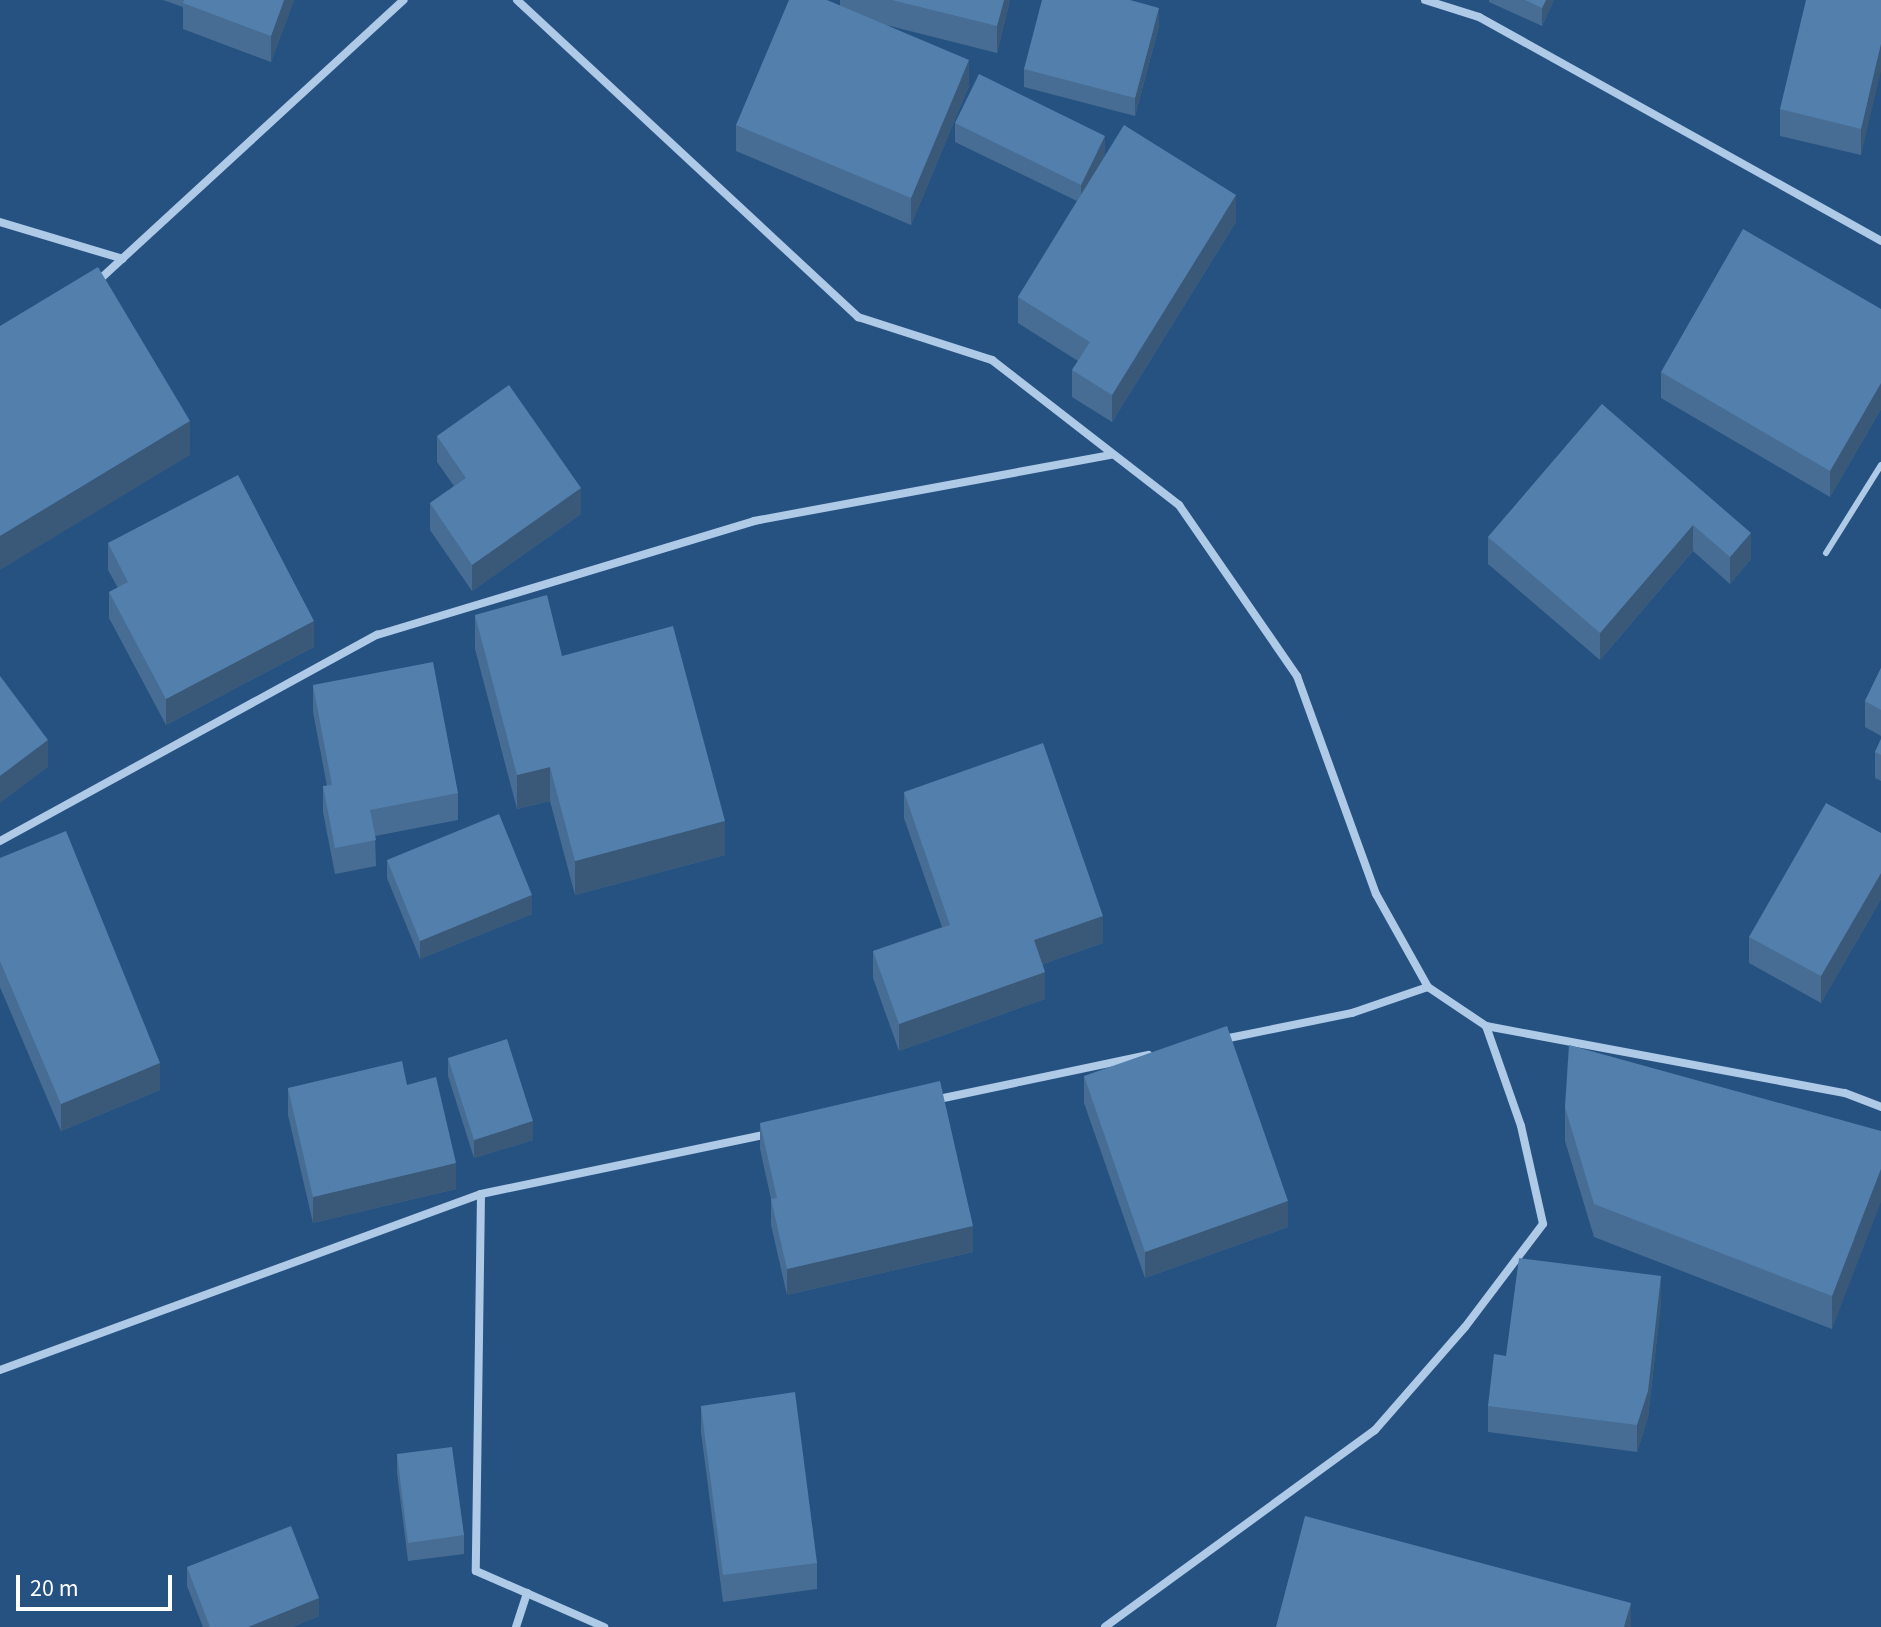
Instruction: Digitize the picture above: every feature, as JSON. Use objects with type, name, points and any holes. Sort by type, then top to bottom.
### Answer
[{"type":"street","points":[[82,293],[123,259],[404,0]]},
{"type":"street","points":[[517,0],[858,317],[992,360],[1179,505],[1297,676],[1376,894],[1428,987],[1486,1026],[1845,1093],[1881,1107]]},
{"type":"street","points":[[1425,0],[1479,17],[1881,241]]},
{"type":"street","points":[[0,222],[123,259]]},
{"type":"street","points":[[0,841],[377,635],[754,521],[1111,455]]},
{"type":"street","points":[[1212,1042],[1352,1013],[1428,987]]},
{"type":"street","points":[[1105,1627],[1375,1430],[1465,1327],[1543,1224],[1521,1126],[1486,1026]]},
{"type":"street","points":[[916,1103],[1165,1052]]},
{"type":"street","points":[[0,1370],[481,1194],[776,1132]]},
{"type":"street","points":[[481,1194],[476,1571],[604,1627]]},
{"type":"street","points":[[516,1627],[527,1593]]},
{"type":"lane","points":[[1826,553],[1881,465]]},
{"type":"building","points":[[184,0],[284,0],[271,36],[183,3]]},
{"type":"building","points":[[789,0],[827,0],[969,60],[911,198],[736,125]]},
{"type":"building","points":[[892,0],[1004,0],[997,26]]},
{"type":"building","points":[[1042,0],[1130,0],[1159,8],[1135,98],[1024,69]]},
{"type":"building","points":[[1525,0],[1546,0],[1542,8]]},
{"type":"building","points":[[1806,0],[1881,0],[1881,44],[1861,129],[1780,109]]},
{"type":"building","points":[[979,74],[1105,136],[1081,185],[955,123]]},
{"type":"building","points":[[1124,125],[1236,195],[1112,395],[1072,370],[1090,342],[1018,297]]},
{"type":"building","points":[[1743,229],[1881,309],[1881,383],[1830,471],[1661,372]]},
{"type":"building","points":[[98,267],[190,421],[0,536],[0,326]]},
{"type":"building","points":[[509,385],[581,488],[472,565],[430,503],[466,478],[437,436]]},
{"type":"building","points":[[1602,404],[1751,533],[1730,557],[1693,525],[1600,633],[1488,537]]},
{"type":"building","points":[[238,475],[314,621],[166,699],[109,592],[128,582],[108,543]]},
{"type":"building","points":[[547,595],[562,656],[673,626],[725,821],[575,861],[550,767],[517,775],[475,615]]},
{"type":"building","points":[[433,662],[458,793],[370,810],[376,840],[335,848],[323,786],[332,785],[313,685]]},
{"type":"building","points":[[1881,668],[1881,710],[1865,701]]},
{"type":"building","points":[[0,676],[48,740],[0,776]]},
{"type":"building","points":[[1881,739],[1881,755],[1875,752]]},
{"type":"building","points":[[1043,743],[1103,916],[1034,940],[1045,972],[899,1024],[873,951],[950,925],[904,792]]},
{"type":"building","points":[[1826,803],[1881,833],[1881,873],[1821,976],[1749,937]]},
{"type":"building","points":[[499,814],[532,895],[420,941],[387,860]]},
{"type":"building","points":[[66,831],[160,1063],[61,1104],[0,961],[0,858]]},
{"type":"building","points":[[1227,1026],[1288,1201],[1145,1252],[1084,1076]]},
{"type":"building","points":[[507,1039],[533,1121],[474,1140],[448,1058]]},
{"type":"building","points":[[1569,1045],[1881,1131],[1881,1169],[1832,1296],[1594,1204],[1565,1107]]},
{"type":"building","points":[[402,1061],[407,1085],[436,1077],[456,1163],[313,1197],[288,1088]]},
{"type":"building","points":[[940,1081],[973,1226],[787,1269],[771,1199],[777,1198],[760,1123]]},
{"type":"building","points":[[1519,1258],[1661,1276],[1648,1391],[1637,1425],[1488,1406],[1494,1354],[1506,1356]]},
{"type":"building","points":[[795,1392],[817,1563],[723,1575],[701,1406]]},
{"type":"building","points":[[452,1447],[464,1535],[408,1543],[397,1454]]},
{"type":"building","points":[[1305,1516],[1631,1603],[1624,1627],[1276,1627]]},
{"type":"building","points":[[291,1526],[319,1598],[248,1627],[210,1627],[187,1567]]}]
